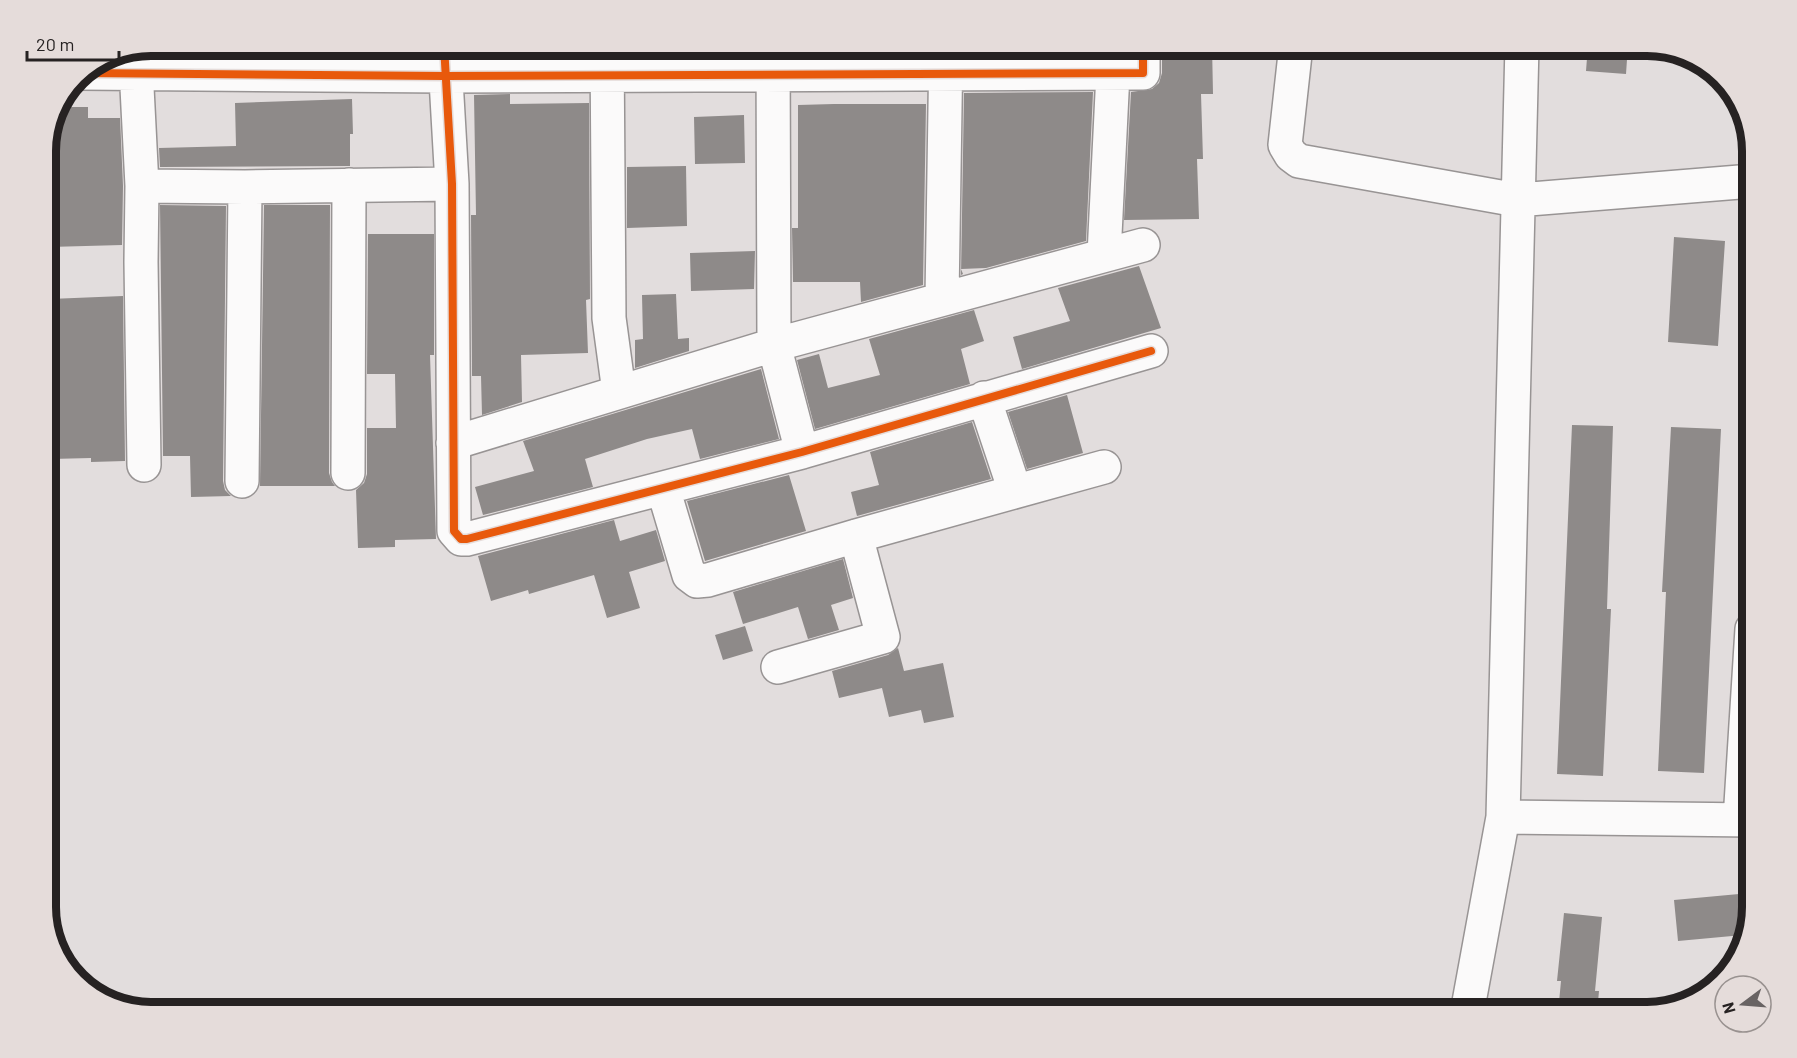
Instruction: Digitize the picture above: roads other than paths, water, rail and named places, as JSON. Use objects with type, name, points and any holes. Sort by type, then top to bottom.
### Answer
[{"type":"street","points":[[105,68],[135,61],[286,59],[946,59],[1113,73],[1143,73],[1143,56]]},
{"type":"street","points":[[1295,56],[1285,145],[1291,155],[1299,161],[1517,200],[1741,182]]},
{"type":"street","points":[[1469,1002],[1503,817],[1522,56]]},
{"type":"street","points":[[773,59],[774,345],[802,452]]},
{"type":"street","points":[[942,298],[946,59]]},
{"type":"street","points":[[445,60],[452,184],[454,531],[461,539],[802,452],[1151,351]]},
{"type":"street","points":[[607,60],[609,318],[619,392]]},
{"type":"street","points":[[135,61],[142,186],[144,465]]},
{"type":"street","points":[[1104,255],[1113,73]]},
{"type":"street","points":[[142,186],[452,184]]},
{"type":"street","points":[[348,473],[349,185]]},
{"type":"street","points":[[242,481],[245,187]]},
{"type":"street","points":[[453,443],[774,345],[1143,244]]},
{"type":"street","points":[[984,398],[1014,491]]},
{"type":"street","points":[[663,488],[689,575],[697,581],[708,580],[1104,467]]},
{"type":"street","points":[[778,668],[883,637],[856,536]]},
{"type":"street","points":[[1503,817],[1742,820]]}]
